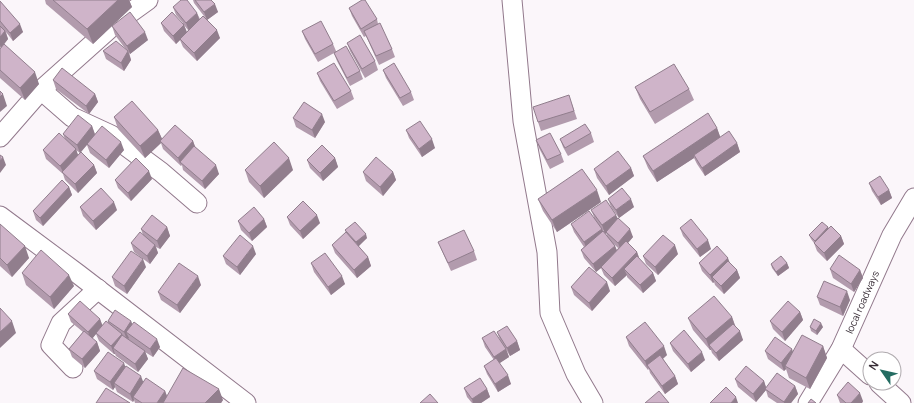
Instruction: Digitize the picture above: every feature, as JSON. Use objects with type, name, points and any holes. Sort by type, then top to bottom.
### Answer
[{"type":"street","points":[[0,137],[41,90],[116,23],[148,0]]},
{"type":"street","points":[[512,0],[522,121],[546,252],[550,313],[576,374],[593,403]]},
{"type":"street","points":[[41,90],[72,117],[111,135],[161,172],[197,203]]},
{"type":"street","name":"local roadways","points":[[808,403],[841,349],[892,235],[914,198]]},
{"type":"street","points":[[0,216],[246,403]]},
{"type":"street","points":[[73,368],[51,345],[61,323],[98,289]]},
{"type":"street","points":[[841,349],[862,368]]},
{"type":"street","points":[[888,391],[901,403]]},
{"type":"building","points":[[53,0],[118,0],[87,29]]},
{"type":"building","points":[[181,0],[187,0],[197,13],[186,23],[173,7]]},
{"type":"building","points":[[195,0],[211,0],[215,4],[204,12]]},
{"type":"building","points":[[362,0],[365,0],[377,19],[361,29],[349,8]]},
{"type":"building","points":[[0,1],[20,24],[10,33],[0,21]]},
{"type":"building","points":[[130,12],[145,32],[127,46],[112,26]]},
{"type":"building","points":[[172,12],[184,25],[173,36],[161,23]]},
{"type":"building","points":[[203,16],[217,30],[194,53],[180,39]]},
{"type":"building","points":[[321,21],[333,44],[315,54],[302,31]]},
{"type":"building","points":[[380,23],[392,49],[376,56],[364,31]]},
{"type":"building","points":[[0,26],[5,31],[0,37]]},
{"type":"building","points":[[360,35],[375,61],[362,69],[347,43]]},
{"type":"building","points":[[116,41],[128,51],[121,63],[103,51]]},
{"type":"building","points":[[4,44],[35,72],[20,88],[0,70],[0,49]]},
{"type":"building","points":[[346,46],[360,71],[347,78],[334,53]]},
{"type":"building","points":[[334,63],[351,91],[334,101],[317,73]]},
{"type":"building","points":[[394,63],[411,92],[400,98],[383,70]]},
{"type":"building","points":[[674,64],[689,89],[650,112],[635,87]]},
{"type":"building","points":[[62,68],[95,94],[86,106],[53,80]]},
{"type":"building","points":[[569,95],[574,111],[538,122],[533,107]]},
{"type":"building","points":[[132,101],[158,130],[140,146],[114,117]]},
{"type":"building","points":[[304,102],[322,114],[312,130],[293,118]]},
{"type":"building","points":[[708,113],[717,128],[653,171],[643,156]]},
{"type":"building","points":[[78,115],[92,126],[77,145],[63,134]]},
{"type":"building","points":[[420,121],[432,139],[419,149],[406,130]]},
{"type":"building","points":[[585,124],[591,133],[565,148],[560,139]]},
{"type":"building","points":[[175,125],[193,141],[178,158],[160,141]]},
{"type":"building","points":[[102,126],[121,142],[106,160],[87,144]]},
{"type":"building","points":[[729,131],[737,143],[702,168],[694,155]]},
{"type":"building","points":[[59,133],[76,149],[60,166],[43,150]]},
{"type":"building","points":[[550,133],[561,154],[547,160],[536,140]]},
{"type":"building","points":[[274,142],[289,158],[260,186],[245,170]]},
{"type":"building","points":[[322,145],[335,158],[320,173],[307,160]]},
{"type":"building","points":[[194,146],[216,165],[202,181],[180,162]]},
{"type":"building","points":[[618,151],[631,168],[606,186],[594,169]]},
{"type":"building","points":[[81,152],[94,165],[75,184],[62,172]]},
{"type":"building","points":[[376,157],[393,172],[380,187],[363,172]]},
{"type":"building","points":[[136,158],[149,171],[128,193],[115,180]]},
{"type":"building","points":[[582,169],[597,190],[552,220],[538,199]]},
{"type":"building","points":[[880,176],[889,190],[878,197],[869,183]]},
{"type":"building","points":[[62,180],[69,187],[40,218],[33,211]]},
{"type":"building","points":[[101,188],[114,202],[93,221],[80,207]]},
{"type":"building","points":[[622,188],[631,199],[616,210],[608,199]]},
{"type":"building","points":[[606,200],[616,215],[602,225],[591,210]]},
{"type":"building","points":[[303,201],[317,215],[300,231],[287,217]]},
{"type":"building","points":[[254,207],[264,219],[249,233],[238,221]]},
{"type":"building","points":[[589,211],[602,229],[584,242],[571,224]]},
{"type":"building","points":[[152,215],[167,227],[157,241],[141,229]]},
{"type":"building","points":[[618,218],[630,229],[618,243],[606,232]]},
{"type":"building","points":[[691,219],[708,240],[697,249],[680,228]]},
{"type":"building","points":[[355,222],[366,234],[356,242],[345,230]]},
{"type":"building","points":[[822,222],[828,227],[815,241],[809,235]]},
{"type":"building","points":[[0,224],[25,246],[7,265],[0,258]]},
{"type":"building","points":[[831,226],[841,236],[824,253],[814,243]]},
{"type":"building","points":[[464,230],[474,251],[448,263],[438,242]]},
{"type":"building","points":[[603,231],[615,246],[593,264],[581,250]]},
{"type":"building","points":[[140,232],[155,245],[147,256],[131,243]]},
{"type":"building","points":[[346,232],[368,257],[354,270],[332,245]]},
{"type":"building","points":[[240,235],[253,246],[237,267],[223,256]]},
{"type":"building","points":[[663,235],[675,245],[655,267],[643,256]]},
{"type":"building","points":[[626,241],[637,252],[612,278],[601,267]]},
{"type":"building","points":[[717,246],[728,258],[710,275],[699,263]]},
{"type":"building","points":[[41,250],[69,275],[50,297],[22,273]]},
{"type":"building","points":[[131,251],[143,259],[124,286],[112,277]]},
{"type":"building","points":[[325,253],[342,276],[328,287],[311,263]]},
{"type":"building","points":[[839,255],[860,270],[851,284],[830,269]]},
{"type":"building","points":[[637,256],[653,273],[640,285],[624,269]]},
{"type":"building","points":[[781,256],[787,263],[776,272],[771,264]]},
{"type":"building","points":[[728,261],[737,270],[721,286],[712,277]]},
{"type":"building","points":[[179,263],[198,276],[177,305],[158,292]]},
{"type":"building","points":[[589,267],[607,282],[589,303],[571,287]]},
{"type":"building","points":[[824,281],[847,291],[840,307],[817,297]]},
{"type":"building","points":[[714,296],[732,317],[706,339],[688,318]]},
{"type":"building","points":[[80,301],[100,319],[88,332],[68,314]]},
{"type":"building","points":[[788,301],[800,312],[782,332],[770,321]]},
{"type":"building","points":[[0,308],[12,321],[0,332]]},
{"type":"building","points":[[115,310],[131,321],[124,332],[108,321]]},
{"type":"building","points":[[814,319],[821,323],[816,331],[810,327]]},
{"type":"building","points":[[106,321],[122,334],[111,346],[96,333]]},
{"type":"building","points":[[134,322],[157,339],[150,349],[126,332]]},
{"type":"building","points":[[645,322],[664,346],[645,361],[626,337]]},
{"type":"building","points":[[733,324],[740,331],[716,353],[709,345]]},
{"type":"building","points":[[507,326],[517,341],[507,348],[497,332]]},
{"type":"building","points":[[684,330],[702,352],[688,364],[670,343]]},
{"type":"building","points":[[84,331],[97,342],[82,359],[69,349]]},
{"type":"building","points":[[494,331],[506,349],[494,357],[482,338]]},
{"type":"building","points":[[122,335],[145,351],[135,364],[113,348]]},
{"type":"building","points":[[802,335],[823,346],[806,378],[785,366]]},
{"type":"building","points":[[775,337],[792,349],[781,363],[765,351]]},
{"type":"building","points":[[108,352],[124,363],[110,382],[94,371]]},
{"type":"building","points":[[660,355],[675,376],[662,386],[647,365]]},
{"type":"building","points":[[496,358],[508,375],[495,384],[484,366]]},
{"type":"building","points":[[126,366],[141,376],[130,394],[114,383]]},
{"type":"building","points":[[746,366],[764,381],[753,394],[735,379]]},
{"type":"building","points":[[183,368],[219,389],[205,403],[163,403]]},
{"type":"building","points":[[777,373],[795,386],[784,402],[765,389]]},
{"type":"building","points":[[146,378],[165,391],[157,403],[142,403],[133,397]]},
{"type":"building","points":[[480,378],[487,389],[472,399],[464,388]]},
{"type":"building","points":[[848,382],[860,393],[851,403],[846,403],[837,395]]},
{"type":"building","points":[[726,387],[736,397],[731,403],[710,403]]},
{"type":"building","points":[[106,388],[130,403],[96,403]]},
{"type":"building","points":[[659,391],[669,403],[645,403]]},
{"type":"building","points":[[430,394],[438,403],[420,403]]},
{"type":"building","points":[[811,399],[816,403],[808,403]]}]
